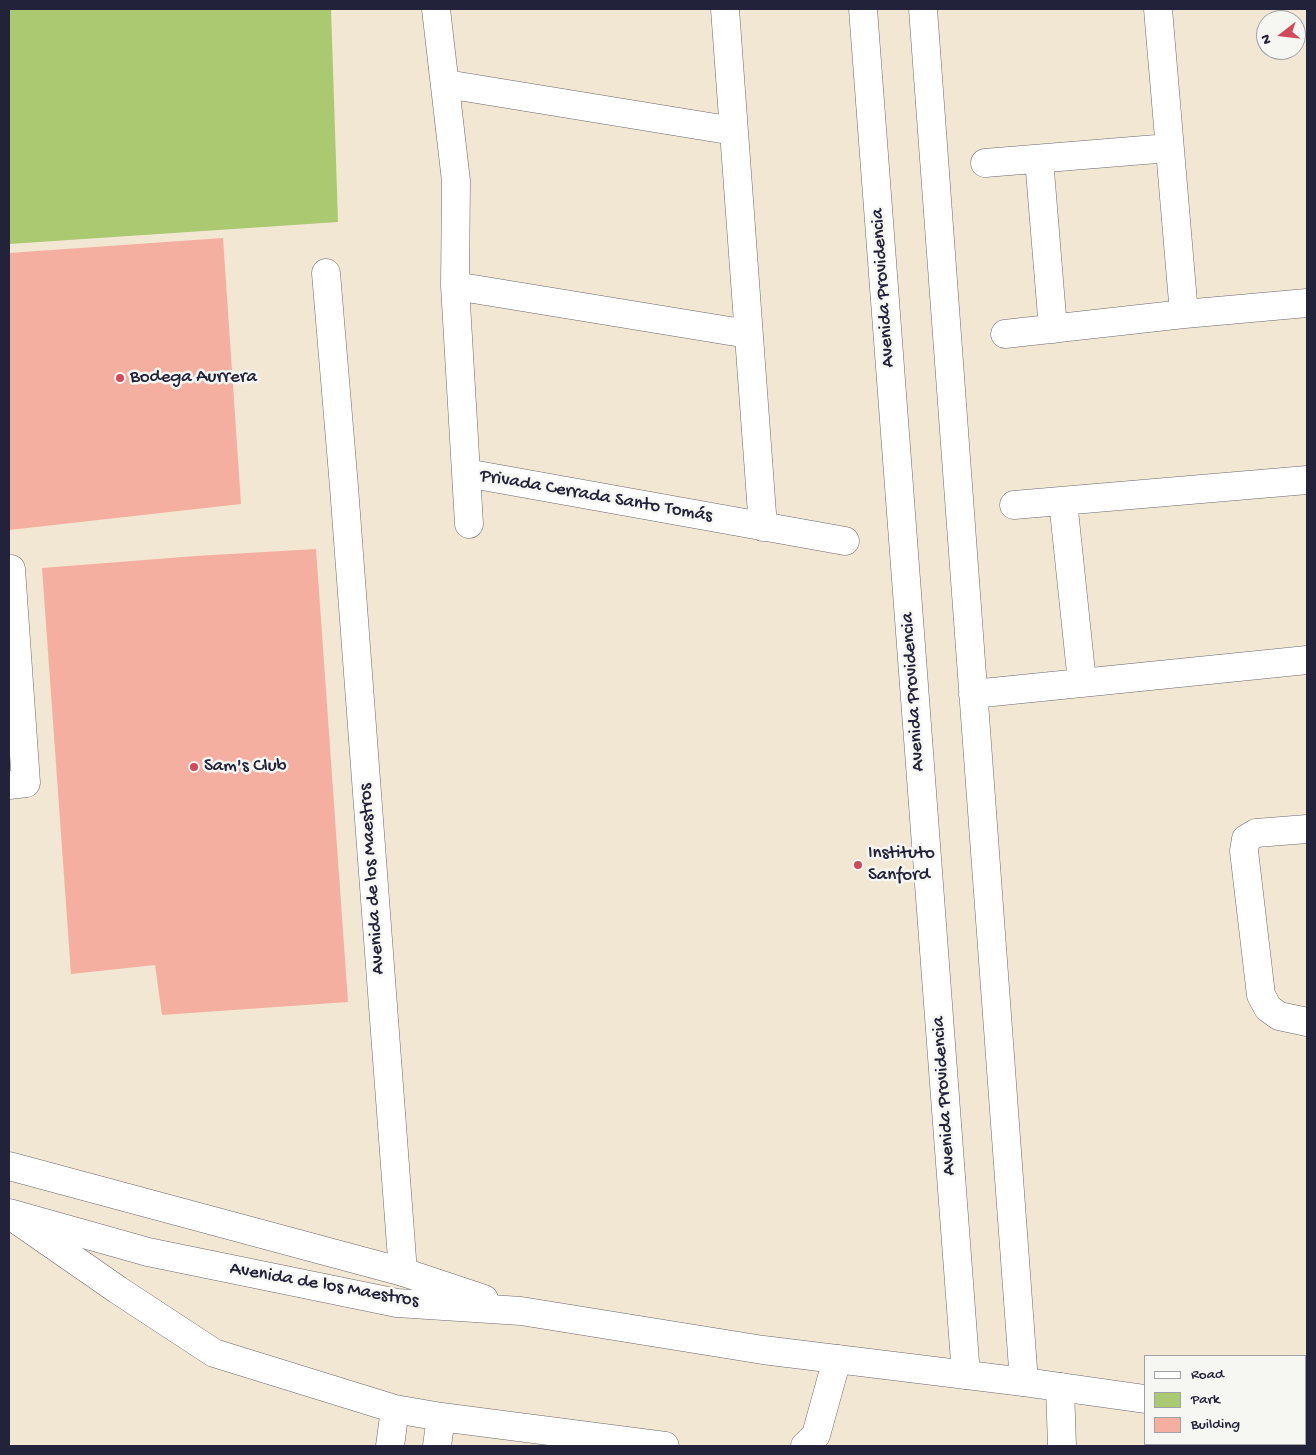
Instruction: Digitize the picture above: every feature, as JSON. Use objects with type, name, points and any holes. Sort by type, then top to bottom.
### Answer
[{"type":"street","name":"Privada Cerrada Santo Tomás","points":[[436,9],[456,181],[455,286],[466,473],[845,542]]},
{"type":"street","points":[[725,9],[763,527]]},
{"type":"street","name":"Avenida Providencia","points":[[863,9],[966,1375]]},
{"type":"street","points":[[924,9],[1024,1382]]},
{"type":"street","points":[[1158,9],[1184,314]]},
{"type":"street","points":[[446,84],[734,131]]},
{"type":"street","points":[[985,163],[1169,148]]},
{"type":"street","points":[[1040,159],[1053,329]]},
{"type":"street","name":"Avenida de los Maestros","points":[[326,273],[344,487],[403,1272]]},
{"type":"street","points":[[455,286],[748,334]]},
{"type":"street","points":[[1005,334],[1184,314],[1307,303]]},
{"type":"street","points":[[466,473],[469,524]]},
{"type":"street","points":[[1014,505],[1307,480]]},
{"type":"street","points":[[1063,501],[1082,682]]},
{"type":"street","points":[[9,570],[11,570],[26,783],[9,785]]},
{"type":"street","points":[[973,694],[1307,660]]},
{"type":"street","points":[[1307,829],[1256,834],[1246,839],[1244,851],[1261,995],[1268,1008],[1279,1016],[1307,1022]]},
{"type":"street","name":"Avenida de los Maestros","points":[[9,1166],[403,1272],[522,1311]]},
{"type":"street","points":[[9,1213],[118,1290],[214,1353],[395,1408],[441,1417],[665,1446]]},
{"type":"street","name":"Avenida de los Maestros","points":[[9,1213],[148,1252],[397,1303],[522,1311]]},
{"type":"street","points":[[522,1311],[763,1350],[1144,1399]]},
{"type":"street","points":[[805,1446],[816,1435],[837,1359]]},
{"type":"street","points":[[1060,1387],[1062,1446]]},
{"type":"street","points":[[390,1446],[395,1408]]},
{"type":"street","points":[[436,1446],[441,1417]]},
{"type":"green space","points":[[9,9],[331,9],[338,222],[9,244]]},
{"type":"building","name":"Bodega Aurrera","points":[[223,238],[241,504],[9,530],[9,253]]},
{"type":"building","name":"Sam's Club","points":[[316,549],[348,1002],[162,1015],[155,965],[71,974],[42,568]]},
{"type":"place","name":"Bodega Aurrera","points":[[120,378]]},
{"type":"place","name":"Sam's Club","points":[[194,767]]},
{"type":"place","name":"Instituto Sanford","points":[[858,865]]}]
